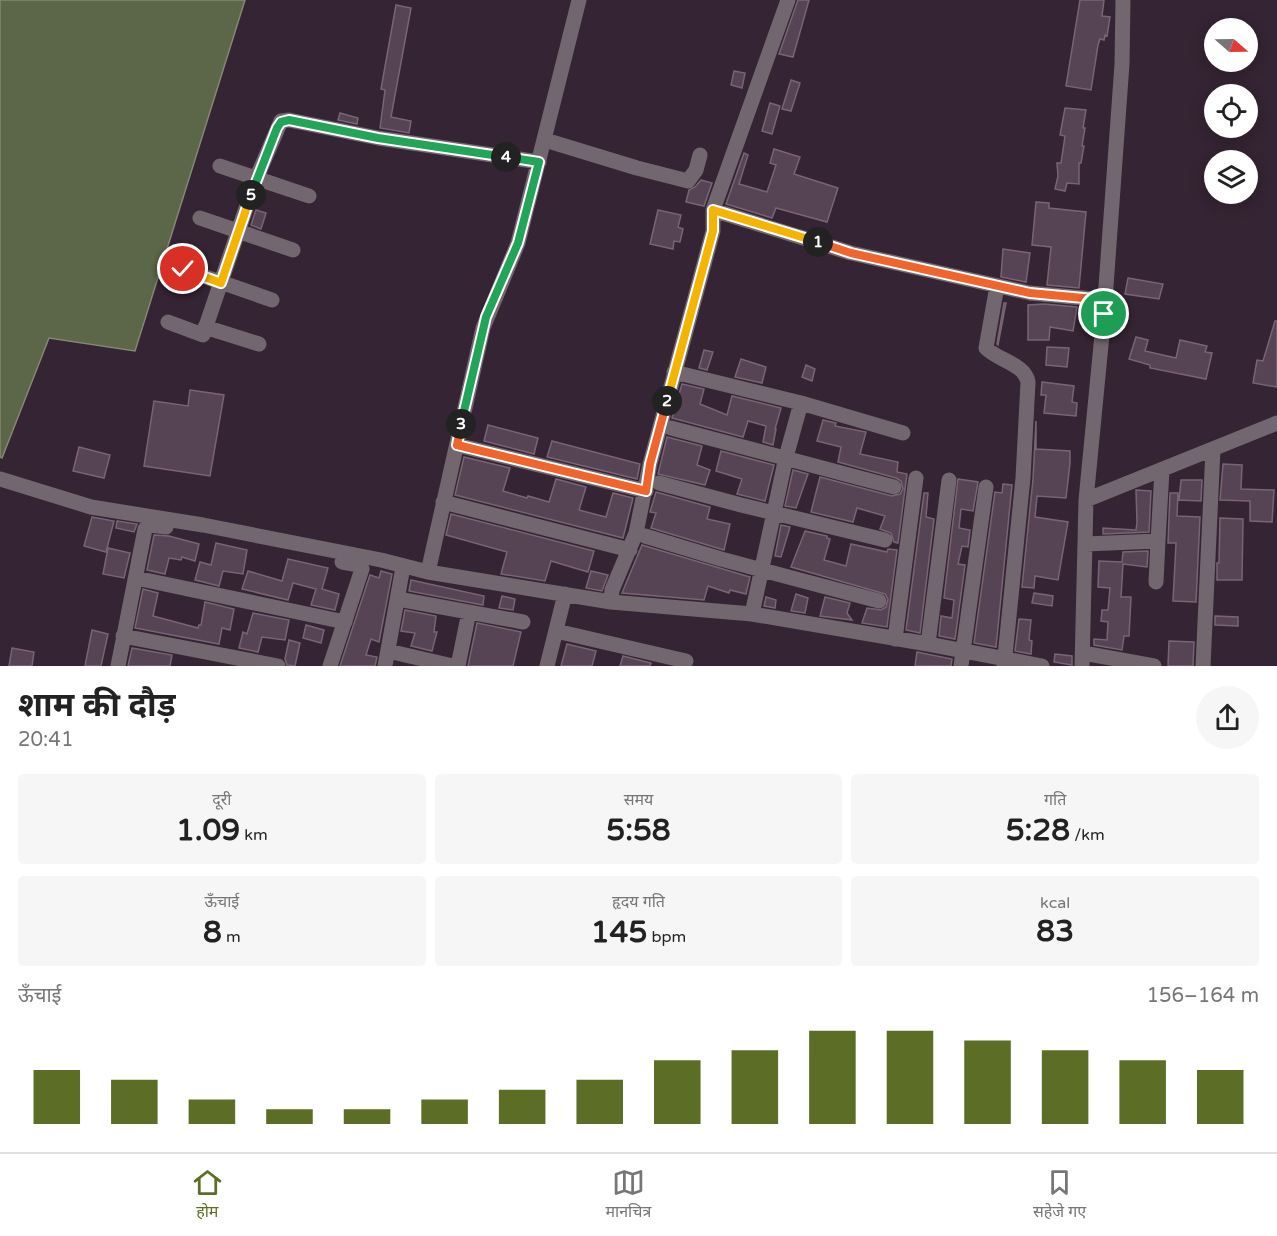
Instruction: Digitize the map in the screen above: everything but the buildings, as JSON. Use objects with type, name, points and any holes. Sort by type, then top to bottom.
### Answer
[{"type":"street","points":[[428,572],[486,317],[518,243],[579,0]]},
{"type":"street","points":[[611,603],[612,590],[630,550],[652,487],[650,464],[713,231],[713,210],[788,0]]},
{"type":"street","points":[[1123,0],[1122,64],[1105,300],[1086,500],[1082,659],[1154,666]]},
{"type":"street","points":[[168,322],[203,335],[256,179],[281,122],[289,120],[378,138],[539,162]]},
{"type":"street","points":[[545,140],[688,181],[696,170],[700,155]]},
{"type":"street","points":[[220,166],[309,196]]},
{"type":"street","points":[[713,210],[851,253],[1030,293],[1105,300]]},
{"type":"street","points":[[200,218],[293,250]]},
{"type":"street","points":[[183,269],[272,300]]},
{"type":"street","points":[[998,286],[986,348],[1028,377],[1023,478],[1004,662]]},
{"type":"street","points":[[205,327],[259,344]]},
{"type":"street","points":[[674,372],[801,403],[903,433]]},
{"type":"street","points":[[752,614],[786,457],[801,403]]},
{"type":"street","points":[[1086,500],[1277,423]]},
{"type":"street","points":[[671,428],[894,487]]},
{"type":"street","points":[[457,445],[773,513],[885,540]]},
{"type":"street","points":[[1203,666],[1213,449]]},
{"type":"street","points":[[1156,582],[1161,470]]},
{"type":"street","points":[[0,478],[91,507],[373,558],[428,572],[611,603],[752,614],[928,644],[962,658],[1042,666]]},
{"type":"street","points":[[895,639],[916,478]]},
{"type":"street","points":[[928,644],[949,480]]},
{"type":"street","points":[[962,658],[986,487]]},
{"type":"street","points":[[443,502],[630,550]]},
{"type":"street","points":[[118,666],[145,530],[149,525],[359,565],[362,569],[330,666]]},
{"type":"street","points":[[645,536],[879,601]]},
{"type":"street","points":[[1085,544],[1158,542]]},
{"type":"street","points":[[403,567],[387,659],[453,666]]},
{"type":"street","points":[[136,578],[345,622]]},
{"type":"street","points":[[547,666],[565,594]]},
{"type":"street","points":[[398,599],[524,622]]},
{"type":"street","points":[[458,666],[469,612]]},
{"type":"street","points":[[556,631],[686,661]]},
{"type":"street","points":[[123,636],[278,666]]},
{"type":"shaded area","points":[[0,0],[245,0],[135,351],[49,338],[2,458],[0,457]]},
{"type":"route","points":[[183,269],[221,283],[256,179],[281,122],[289,120],[378,138],[539,162],[514,255],[486,317],[457,445],[646,491],[650,464],[713,231],[713,210],[758,222],[851,253],[1030,293],[1105,300],[1104,314]]}]
